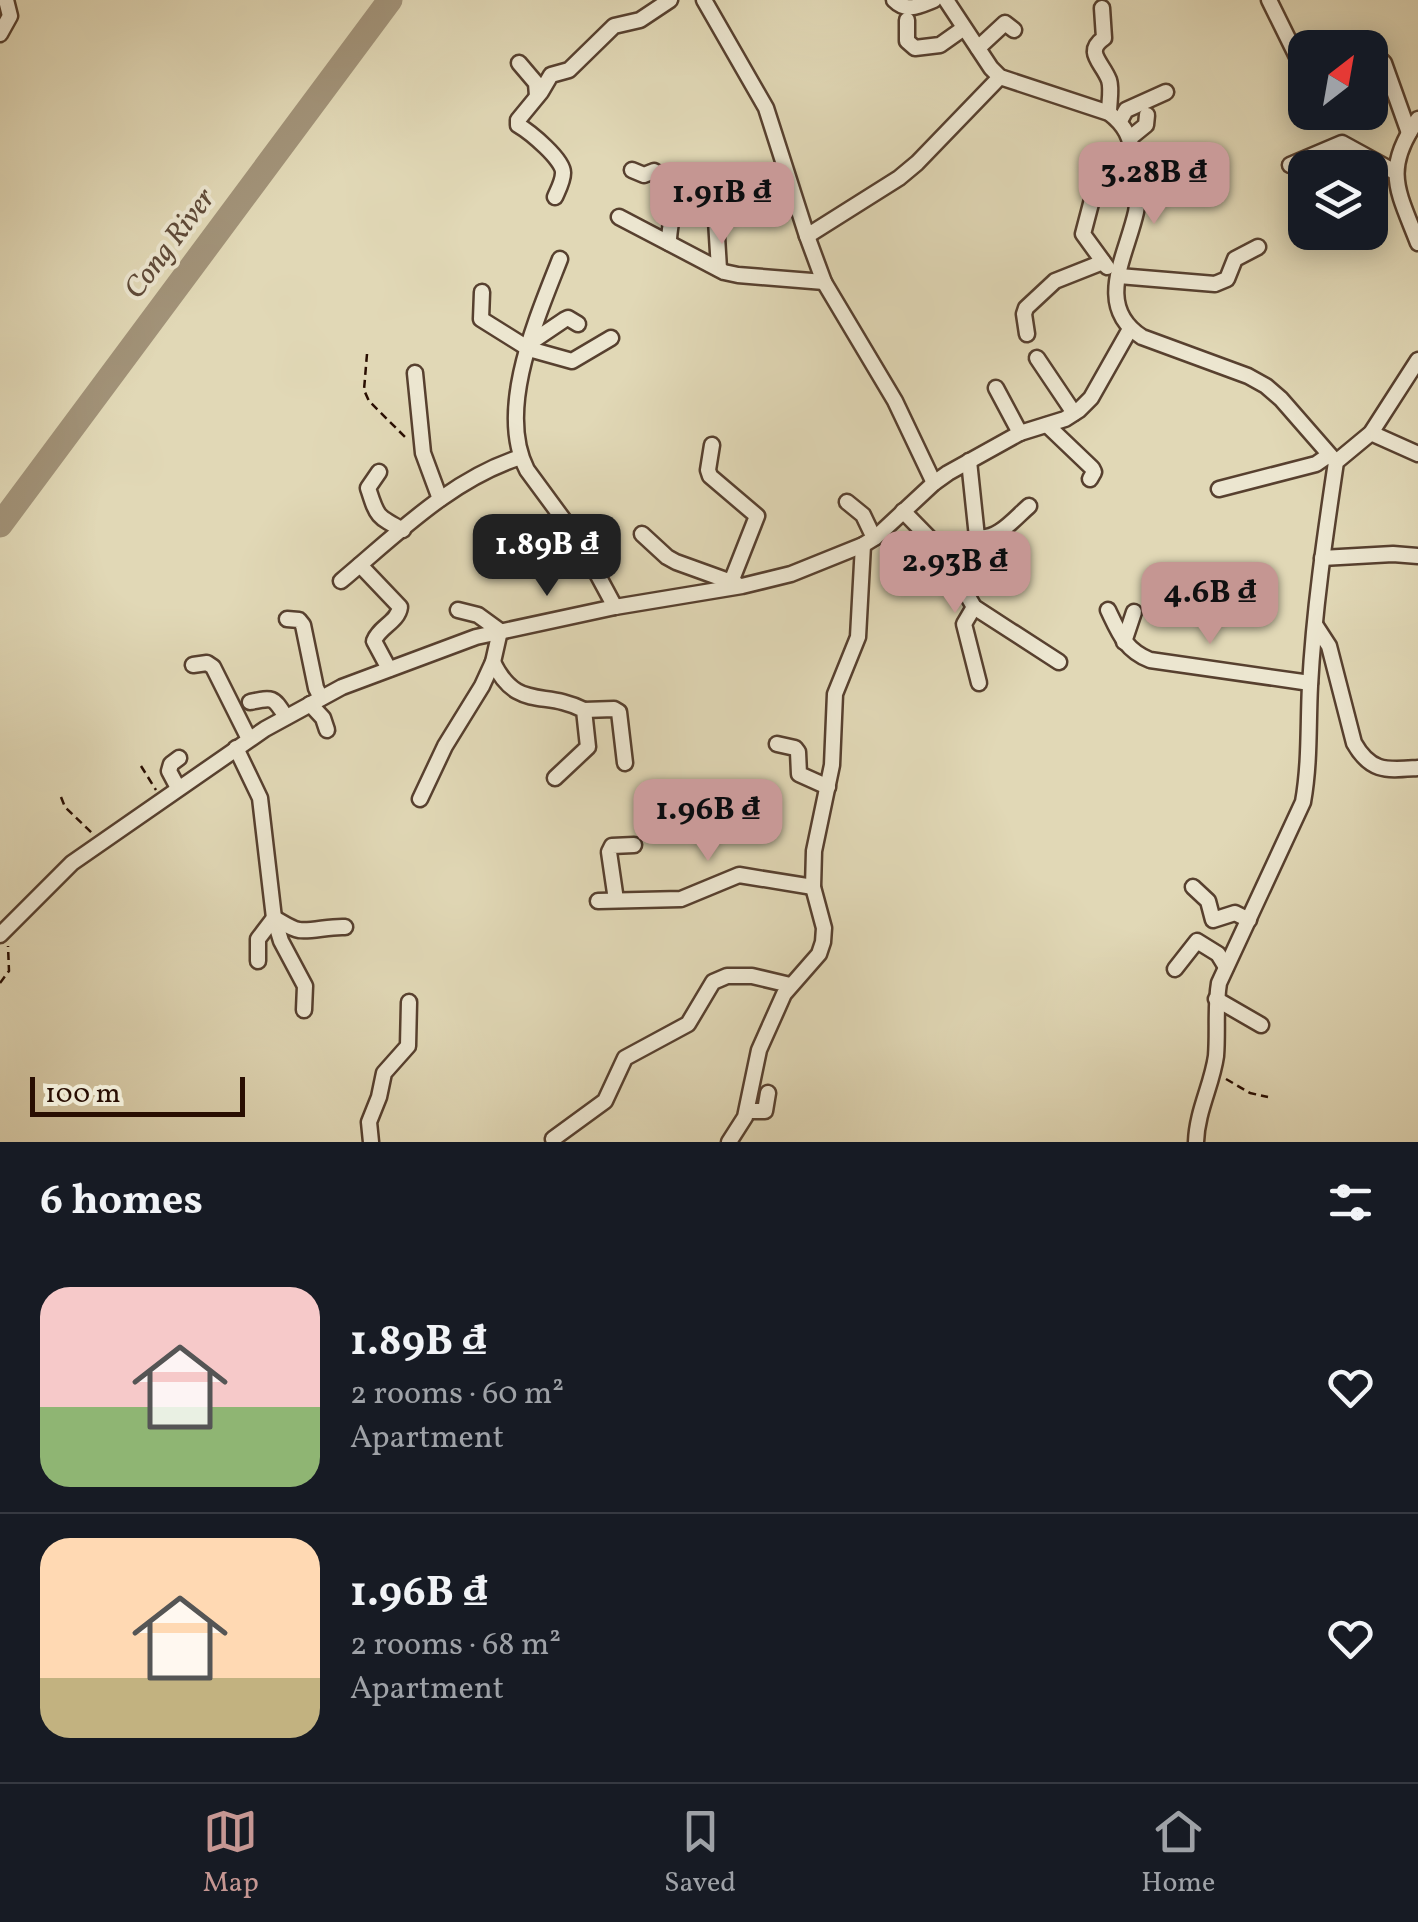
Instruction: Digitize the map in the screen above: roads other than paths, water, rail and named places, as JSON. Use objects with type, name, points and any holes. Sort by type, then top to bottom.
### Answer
[{"type":"street","points":[[0,34],[10,16],[6,0]]},
{"type":"street","points":[[555,197],[564,172],[562,164],[518,125],[518,120],[551,75],[569,70],[614,26],[640,20],[670,0]]},
{"type":"street","points":[[704,0],[766,108],[824,282],[895,401],[934,482]]},
{"type":"street","points":[[894,0],[903,8],[912,9],[934,0]]},
{"type":"street","points":[[946,0],[1000,77],[1114,117],[1166,92]]},
{"type":"street","points":[[1269,0],[1288,39]]},
{"type":"street","points":[[1102,8],[1104,38],[1094,52],[1110,82],[1114,117],[1130,138],[1138,191],[1118,278],[1116,303],[1121,319],[1142,337],[1266,386],[1333,458],[1310,683],[1303,802],[1226,967],[1216,999],[1216,1052],[1198,1116],[1196,1142]]},
{"type":"street","points":[[908,20],[907,41],[914,48],[940,45],[964,28]]},
{"type":"street","points":[[978,48],[1004,23],[1014,30]]},
{"type":"street","points":[[520,64],[536,83],[537,96]]},
{"type":"street","points":[[1388,74],[1408,132]]},
{"type":"street","points":[[807,236],[918,163],[1000,77]]},
{"type":"street","points":[[1130,138],[1146,125],[1147,115]]},
{"type":"street","points":[[1417,239],[1397,188],[1396,172],[1398,155],[1418,119]]},
{"type":"street","points":[[1325,150],[1342,143],[1355,150]]},
{"type":"street","points":[[1186,188],[1183,163],[1210,162]]},
{"type":"street","points":[[1388,168],[1396,172]]},
{"type":"street","points":[[632,170],[644,175],[654,171],[672,182],[676,191],[669,244]]},
{"type":"street","points":[[716,220],[744,213],[742,184],[768,183]]},
{"type":"street","points":[[1138,191],[1204,188]]},
{"type":"street","points":[[1094,192],[1083,234],[1118,278],[1215,284],[1228,279],[1235,259],[1258,247]]},
{"type":"street","points":[[699,207],[716,220],[719,269]]},
{"type":"street","points":[[619,216],[719,269],[738,275],[824,282]]},
{"type":"street","points":[[560,259],[516,396],[520,457],[580,542],[615,608]]},
{"type":"street","points":[[1028,334],[1026,308],[1055,281],[1103,262]]},
{"type":"street","points":[[482,292],[481,319],[530,346],[572,360],[611,338]]},
{"type":"street","points":[[530,346],[568,318],[578,324]]},
{"type":"street","points":[[3,932],[59,873],[98,844],[242,744],[359,680],[500,631],[790,574],[868,541],[934,482],[1020,433],[1074,413],[1091,398],[1130,329]]},
{"type":"street","points":[[1037,358],[1074,413]]},
{"type":"street","points":[[1219,489],[1333,458],[1370,433],[1418,360]]},
{"type":"street","points":[[414,373],[422,453],[440,498]]},
{"type":"street","points":[[996,388],[1020,433]]},
{"type":"street","points":[[1047,424],[1092,468],[1090,479]]},
{"type":"street","points":[[1370,433],[1418,454]]},
{"type":"street","points":[[712,445],[710,476],[758,516],[737,584]]},
{"type":"street","points":[[341,581],[440,498],[520,457]]},
{"type":"street","points":[[968,461],[977,537],[993,537],[1029,506]]},
{"type":"street","points":[[379,472],[368,488],[375,511],[402,530]]},
{"type":"street","points":[[729,1142],[748,1111],[760,1050],[790,985],[819,954],[824,942],[813,887],[814,852],[834,753],[836,694],[858,638],[868,541],[862,514],[848,502]]},
{"type":"street","points":[[903,511],[942,552],[974,607],[1059,662]]},
{"type":"street","points":[[642,534],[676,562],[737,584]]},
{"type":"street","points":[[1322,558],[1418,556]]},
{"type":"street","points":[[360,565],[400,608],[400,613],[374,641],[389,669]]},
{"type":"street","points":[[974,607],[964,624],[979,683]]},
{"type":"street","points":[[458,610],[478,615],[500,631]]},
{"type":"street","points":[[1108,610],[1124,642],[1136,654],[1150,660],[1310,683]]},
{"type":"street","points":[[1124,642],[1134,612]]},
{"type":"street","points":[[287,620],[299,620],[303,625],[316,701],[327,730]]},
{"type":"street","points":[[1316,626],[1329,646],[1360,755],[1381,769],[1418,768]]},
{"type":"street","points":[[420,798],[445,746],[482,686],[500,631]]},
{"type":"street","points":[[493,662],[500,678],[521,694],[568,702],[584,710],[619,712],[626,763]]},
{"type":"street","points":[[193,665],[207,663],[213,667],[260,798],[274,918],[281,941],[305,986],[304,1010]]},
{"type":"street","points":[[250,702],[270,698],[286,717]]},
{"type":"street","points":[[555,778],[588,747],[584,710]]},
{"type":"street","points":[[777,744],[798,752],[799,774],[828,787]]},
{"type":"street","points":[[178,788],[169,771],[180,758]]},
{"type":"street","points":[[616,900],[610,852],[612,846],[634,845]]},
{"type":"street","points":[[598,900],[681,899],[740,875],[813,887]]},
{"type":"street","points":[[1193,887],[1208,901],[1213,920],[1236,913],[1248,920]]},
{"type":"street","points":[[274,918],[297,930],[345,927]]},
{"type":"street","points":[[258,961],[258,940],[274,918]]},
{"type":"street","points":[[1175,969],[1197,941],[1218,954],[1226,967]]},
{"type":"street","points":[[552,1139],[605,1102],[625,1058],[688,1024],[714,982],[727,976],[752,976],[790,985]]},
{"type":"street","points":[[1216,999],[1261,1025]]},
{"type":"street","points":[[371,1142],[370,1122],[382,1079],[408,1046],[409,1002]]},
{"type":"street","points":[[748,1111],[765,1111],[768,1094]]},
{"type":"waterway","name":"Cong River","points":[[0,525],[390,0]]}]
